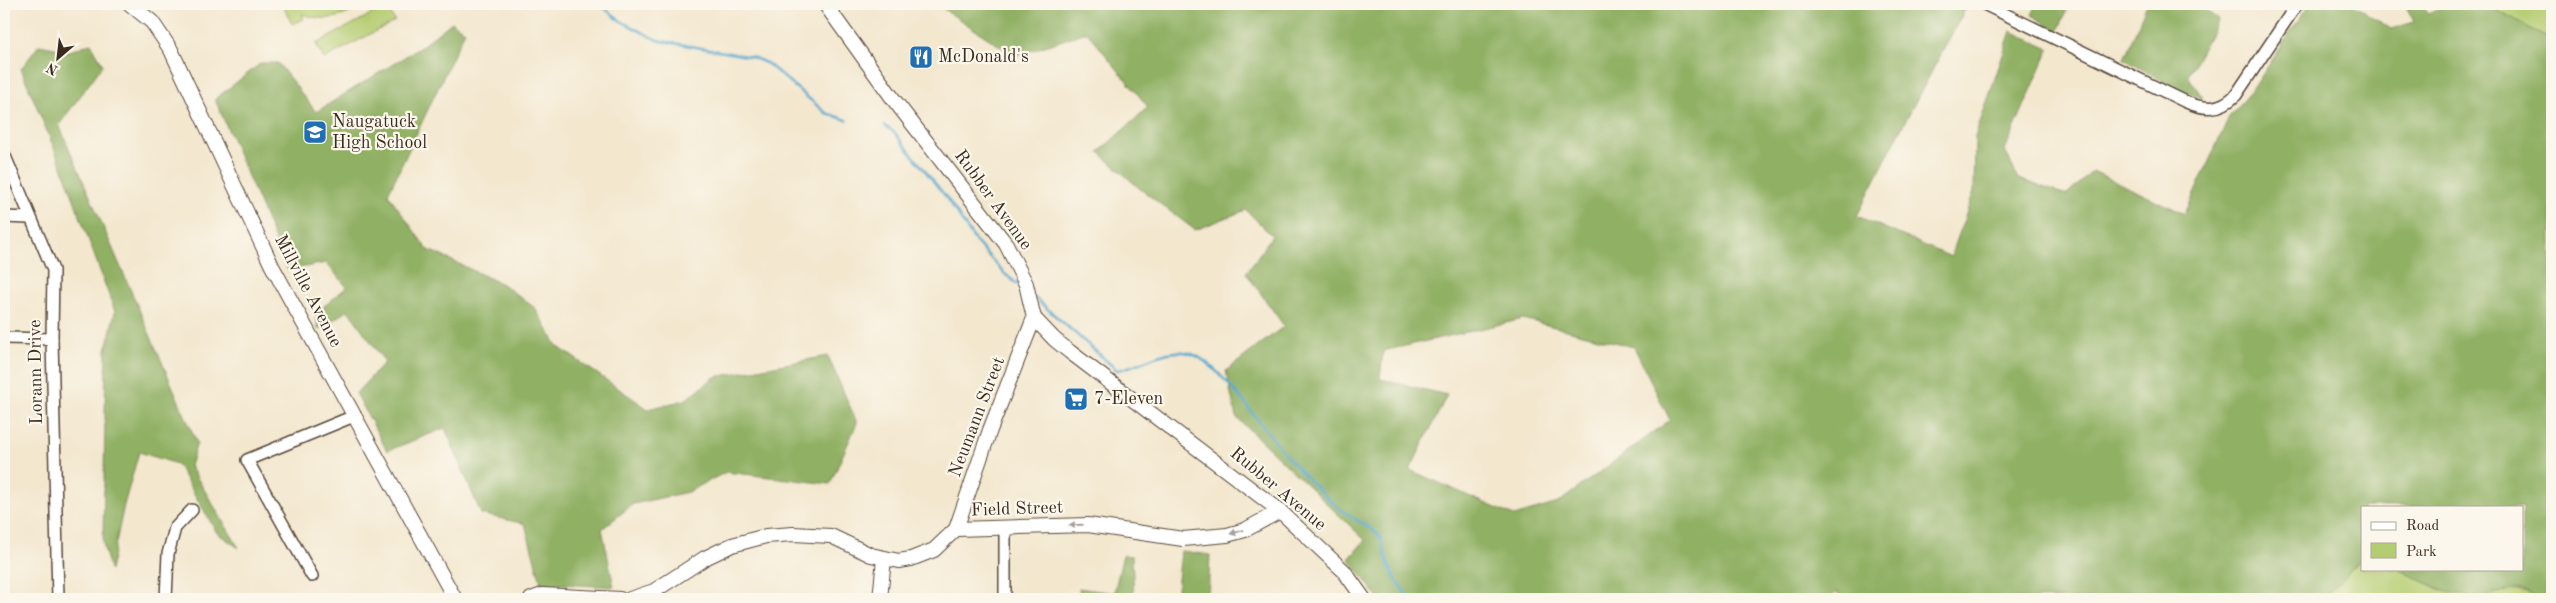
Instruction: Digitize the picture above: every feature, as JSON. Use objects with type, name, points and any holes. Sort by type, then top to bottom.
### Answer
[{"type":"street","name":"Millville Avenue","points":[[130,4],[152,22],[171,50],[272,266],[456,599]]},
{"type":"street","name":"Rubber Avenue","points":[[825,4],[894,100],[1006,244],[1026,284],[1034,315],[1054,339],[1280,511],[1344,571],[1364,599]]},
{"type":"street","points":[[1984,4],[2184,102],[2196,107],[2210,109],[2224,105],[2236,95],[2297,4]]},
{"type":"street","name":"Lorann Drive","points":[[4,154],[29,218],[53,270],[52,339],[58,599]]},
{"type":"street","points":[[4,217],[29,218]]},
{"type":"street","name":"Neumann Street","points":[[956,530],[990,430],[1034,315]]},
{"type":"street","points":[[4,338],[52,339]]},
{"type":"street","points":[[312,576],[247,460],[354,416]]},
{"type":"street","points":[[166,599],[168,554],[172,537],[175,528],[192,510]]},
{"type":"street","name":"Field Street","points":[[630,599],[654,591],[705,558],[732,545],[766,536],[793,534],[831,536],[884,559],[899,561],[923,556],[934,550],[956,530],[1088,525],[1183,539],[1227,535],[1245,530],[1280,511]]},
{"type":"street","points":[[1005,527],[1005,599]]},
{"type":"street","points":[[880,599],[884,559]]},
{"type":"street","points":[[531,599],[542,595],[620,599]]},
{"type":"green space","points":[[282,4],[322,6],[363,4],[349,13],[334,18],[318,18],[302,14],[304,19],[292,24]]},
{"type":"green space","points":[[936,4],[1963,4],[1967,6],[1904,123],[1857,216],[1951,257],[1974,191],[1975,137],[2011,31],[2049,49],[2005,150],[2018,179],[2067,195],[2093,171],[2185,214],[2229,117],[2251,92],[2309,4],[2352,4],[2391,29],[2414,22],[2405,4],[2422,4],[2427,14],[2455,4],[2488,4],[2552,41],[2552,599],[2536,599],[2529,593],[2513,590],[2471,597],[2452,593],[2401,570],[2524,570],[2524,506],[2361,506],[2361,559],[2323,599],[1841,599],[1838,592],[1826,599],[1734,599],[1732,596],[1728,599],[1379,599],[1349,559],[1365,540],[1236,417],[1226,371],[1284,326],[1246,273],[1272,236],[1246,210],[1195,230],[1139,188],[1099,152],[1148,107],[1087,32],[1015,56]],"holes":[[[1523,319],[1634,347],[1670,420],[1558,503],[1514,516],[1410,470],[1447,395],[1380,379],[1383,351]]]},
{"type":"green space","points":[[2037,4],[2069,4],[2058,31],[2032,15]]},
{"type":"green space","points":[[2147,4],[2206,4],[2204,8],[2218,20],[2188,76],[2203,98],[2179,90],[2124,59]]},
{"type":"green space","points":[[2488,4],[2552,4],[2552,41]]},
{"type":"green space","points":[[386,6],[395,21],[324,59],[316,44]]},
{"type":"green space","points":[[452,22],[465,31],[388,194],[427,249],[502,284],[535,308],[557,346],[648,409],[685,400],[715,377],[828,356],[857,423],[830,484],[726,472],[688,492],[633,504],[602,529],[614,587],[541,583],[525,524],[481,514],[445,428],[387,451],[356,393],[385,362],[348,310],[318,330],[316,313],[347,287],[326,263],[288,270],[215,99],[261,63],[278,63],[316,112],[419,48]]},
{"type":"green space","points":[[91,43],[103,65],[59,125],[197,443],[190,466],[239,548],[217,533],[177,464],[139,452],[124,505],[110,571],[103,543],[106,350],[115,312],[64,172],[21,69],[39,45],[70,51]]},
{"type":"green space","points":[[1181,551],[1210,555],[1208,599],[1176,599]]},
{"type":"green space","points":[[1123,555],[1132,556],[1134,599],[1080,599],[1079,588],[1114,593]]},
{"type":"green space","points":[[2361,559],[2361,570],[2401,570],[2439,589],[2472,597],[2509,590],[2530,593],[2536,599],[2323,599]]},
{"type":"waterway","points":[[600,4],[619,20],[657,40],[752,57],[768,64],[826,113],[847,120]]},
{"type":"waterway","points":[[885,126],[895,133],[946,197],[976,242],[1005,274],[1021,287]]},
{"type":"waterway","points":[[1035,298],[1117,370],[1171,353],[1189,353],[1201,358],[1227,382],[1285,454],[1326,497],[1341,510],[1379,535],[1392,572],[1410,599]]},
{"type":"place","name":"McDonald's","points":[[921,57]]},
{"type":"place","name":"Naugatuck High School","points":[[315,132]]},
{"type":"place","name":"7-Eleven","points":[[1076,399]]}]
